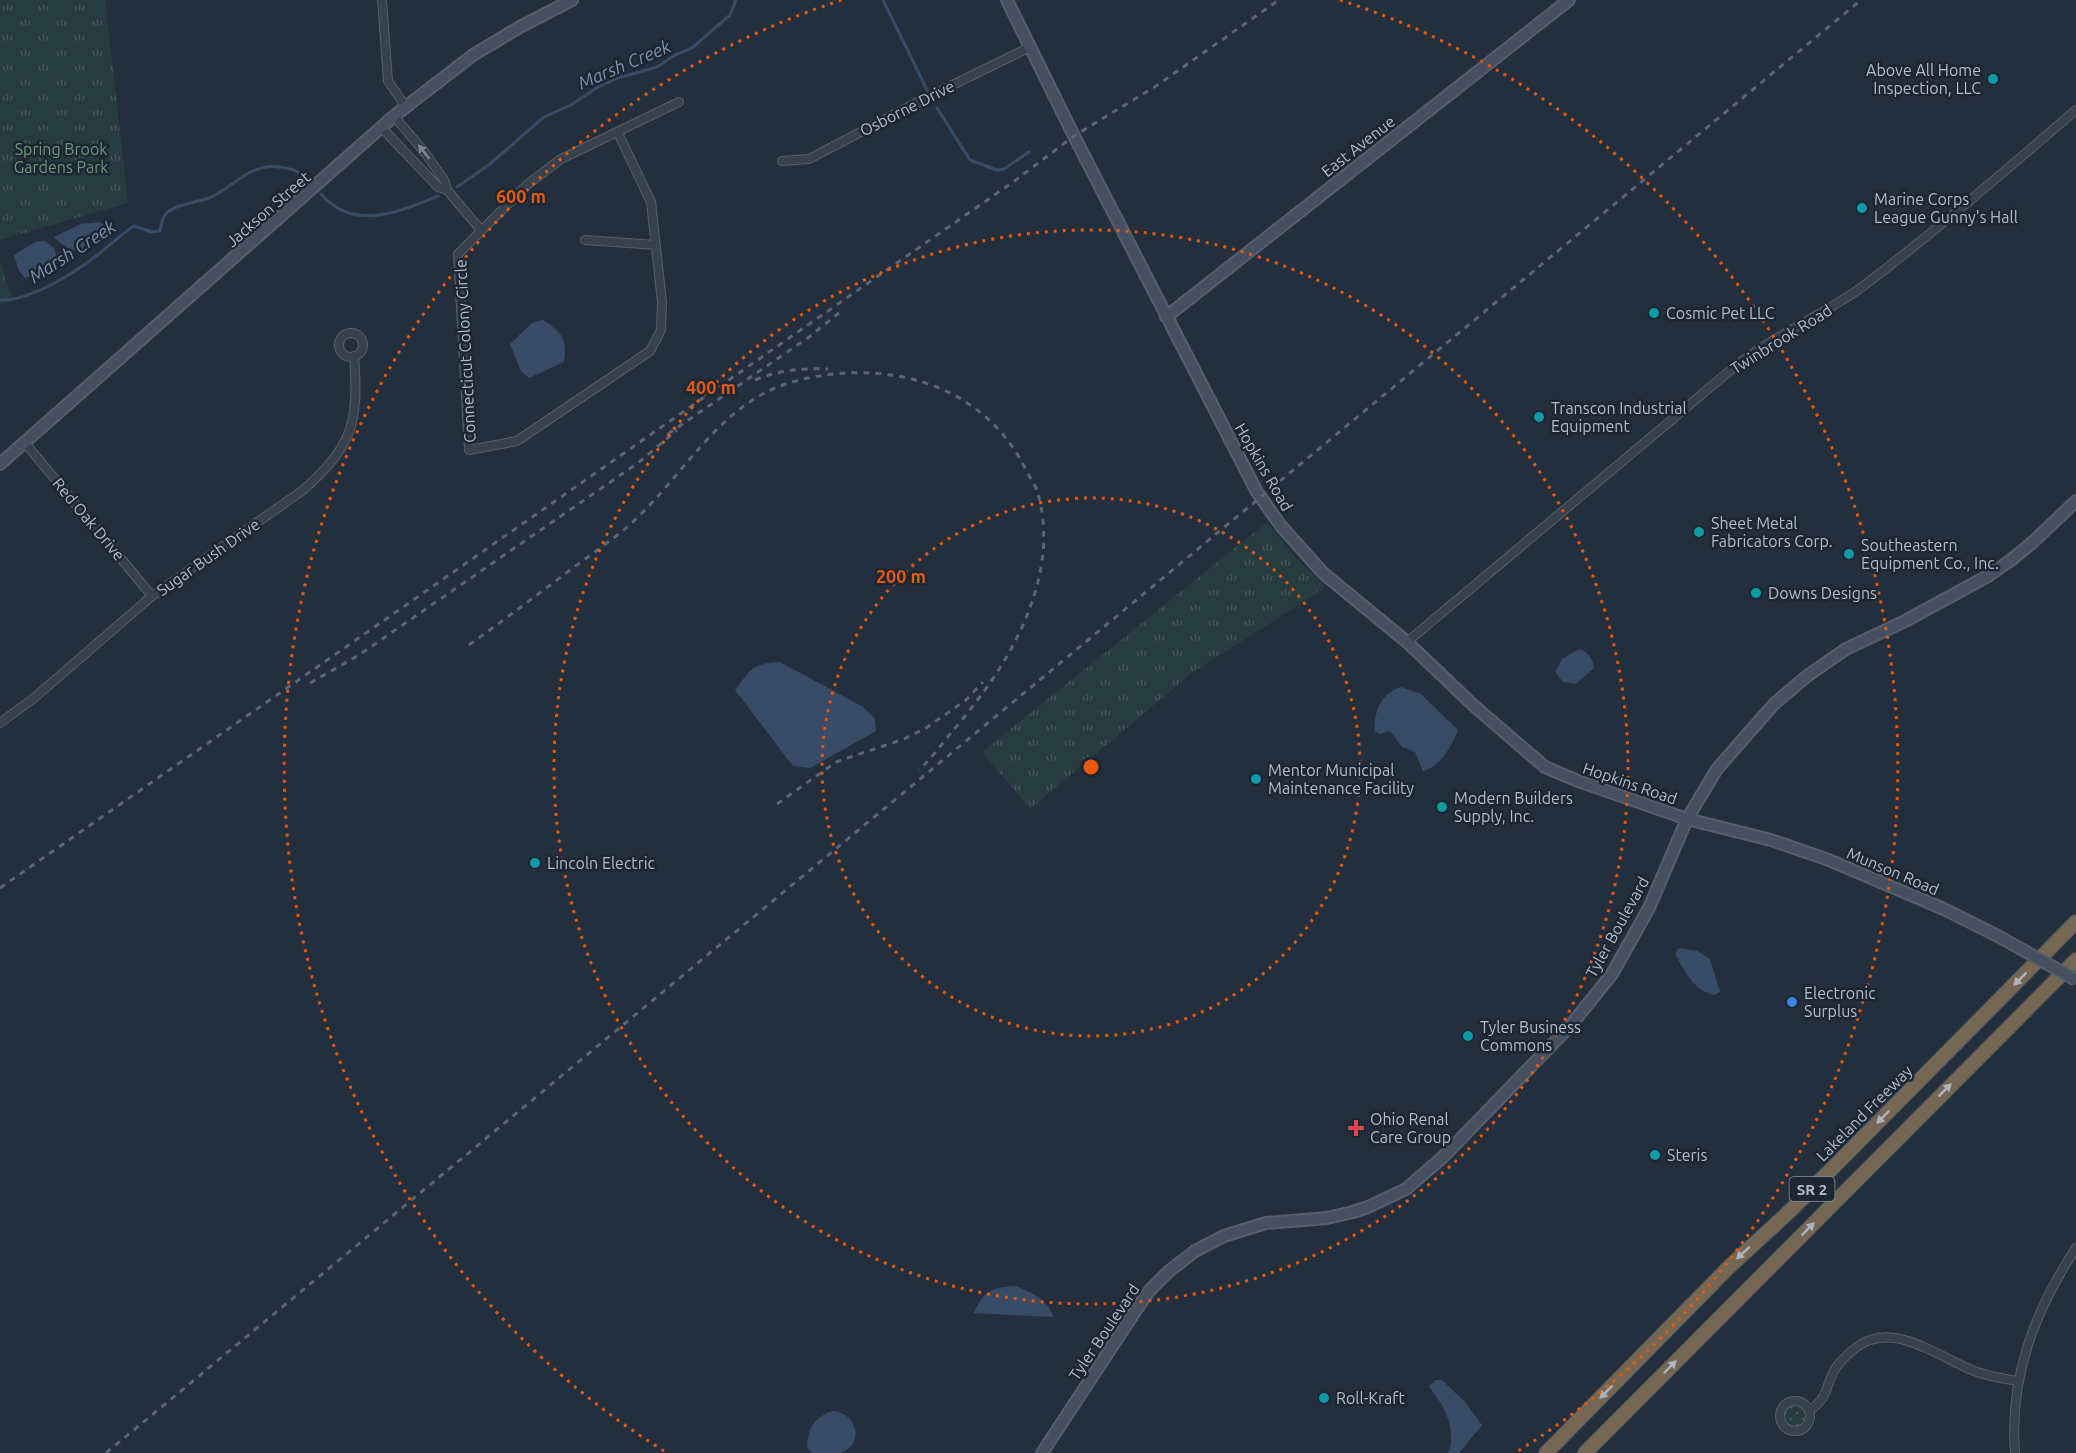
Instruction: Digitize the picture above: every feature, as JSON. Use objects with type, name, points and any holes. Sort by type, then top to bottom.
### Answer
[{"type":"highway","name":"Lakeland Freeway","points":[[1546,1453],[1728,1268],[1792,1209],[2076,922]]},
{"type":"highway","name":"SR 2","points":[[1585,1453],[2076,960]]},
{"type":"street","points":[[382,0],[388,81],[406,107]]},
{"type":"street","name":"Jackson Street","points":[[0,464],[394,116],[473,56],[520,27],[572,0]]},
{"type":"street","name":"Hopkins Road","points":[[1007,0],[1166,317],[1257,492],[1281,526],[1323,573],[1407,642],[1473,705],[1545,767],[1687,819]]},
{"type":"street","name":"East Avenue","points":[[1166,317],[1569,0]]},
{"type":"street","name":"Osborne Drive","points":[[782,161],[809,159],[1030,47]]},
{"type":"street","name":"Connecticut Colony Circle","points":[[618,133],[651,202],[662,302],[661,330],[650,351],[517,441],[469,450],[458,254],[480,229],[528,184],[561,159],[679,102]]},
{"type":"street","name":"Twinbrook Road","points":[[1407,642],[1729,370],[1763,347],[1836,306],[1866,284],[1972,199],[2076,110]]},
{"type":"street","points":[[394,116],[426,154],[444,180],[447,190],[480,229]]},
{"type":"street","points":[[382,128],[438,187],[447,190]]},
{"type":"street","points":[[585,240],[656,245]]},
{"type":"street","name":"Sugar Bush Drive","points":[[0,723],[34,698],[152,596],[302,491],[329,465],[344,443],[354,415],[356,394],[354,356]]},
{"type":"street","name":"Red Oak Drive","points":[[25,443],[152,596]]},
{"type":"street","name":"Tyler Boulevard","points":[[1042,1453],[1118,1335],[1150,1290],[1168,1272],[1196,1251],[1224,1236],[1266,1223],[1327,1218],[1368,1207],[1406,1189],[1443,1156],[1571,1025],[1611,974],[1648,908],[1687,819],[1717,770],[1758,721],[1791,688],[1846,650],[1988,576],[2033,542],[2076,501]]},
{"type":"street","name":"Munson Road","points":[[1687,819],[1771,840],[1828,860],[1944,909],[1998,936],[2076,980]]},
{"type":"street","points":[[2015,1453],[2019,1381],[2034,1324],[2076,1248]]},
{"type":"street","points":[[1809,1411],[1825,1395],[1835,1370],[1845,1357],[1857,1346],[1867,1341],[1886,1338],[1914,1343],[1974,1371],[1997,1378],[2019,1381]]},
{"type":"street","points":[[1792,1400],[1805,1402],[1809,1411],[1811,1416],[1803,1429],[1792,1432],[1782,1426],[1780,1411],[1786,1402],[1792,1400]]},
{"type":"green space","name":"Spring Brook Gardens Park","points":[[0,0],[105,0],[128,203],[0,240]]},
{"type":"green space","points":[[0,261],[13,301],[0,304]]},
{"type":"green space","points":[[1267,522],[1298,560],[1326,587],[1192,673],[1030,809],[982,752]]},
{"type":"green space","points":[[1794,1405],[1802,1408],[1805,1416],[1802,1424],[1794,1427],[1786,1424],[1783,1416],[1786,1408]]},
{"type":"water","points":[[99,222],[110,227],[112,236],[76,251],[65,247],[54,237],[81,224]]},
{"type":"water","points":[[45,241],[54,248],[57,259],[44,270],[25,278],[19,271],[14,255],[35,242]]},
{"type":"water","points":[[543,320],[562,336],[565,347],[564,362],[529,378],[521,371],[510,344],[532,323]]},
{"type":"water","points":[[1579,649],[1590,656],[1594,668],[1576,684],[1563,682],[1555,672],[1562,659]]},
{"type":"water","points":[[780,662],[863,707],[875,718],[876,731],[810,768],[793,766],[735,690],[753,669],[763,664]]},
{"type":"water","points":[[1401,687],[1421,694],[1458,730],[1440,761],[1423,771],[1415,752],[1402,747],[1390,731],[1380,734],[1375,731],[1380,704],[1388,694]]},
{"type":"water","points":[[1678,948],[1697,951],[1710,959],[1720,992],[1714,995],[1707,993],[1696,985],[1675,954]]},
{"type":"water","points":[[1015,1286],[1043,1301],[1053,1317],[974,1313],[984,1295],[994,1289]]},
{"type":"water","points":[[1436,1380],[1442,1380],[1465,1402],[1482,1425],[1459,1453],[1448,1453],[1451,1434],[1448,1420],[1443,1407],[1429,1386]]},
{"type":"water","points":[[832,1411],[840,1413],[852,1422],[855,1429],[854,1442],[841,1453],[812,1453],[807,1447],[813,1424]]},
{"type":"waterway","name":"Marsh Creek","points":[[457,187],[490,164],[544,117],[571,105],[598,87],[618,78],[657,67],[675,55],[692,48],[730,15],[736,0]]},
{"type":"waterway","name":"Marsh Creek","points":[[883,0],[927,90]]},
{"type":"waterway","name":"Marsh Creek","points":[[937,108],[970,160],[997,170],[1004,169],[1029,152]]},
{"type":"waterway","name":"Marsh Creek","points":[[0,300],[25,296],[53,284],[90,261],[134,226],[152,232],[160,231],[162,222],[169,211],[218,194],[250,172],[268,167],[279,167],[296,171],[311,182]]},
{"type":"waterway","name":"Marsh Creek","points":[[321,194],[334,206],[348,213],[362,216],[392,212],[438,196]]},
{"type":"railway","points":[[0,888],[1013,182],[1074,136],[1156,86],[1279,0]]},
{"type":"railway","points":[[106,1453],[1861,0]]},
{"type":"railway","points":[[668,434],[809,337],[839,313]]},
{"type":"railway","points":[[755,380],[791,370],[828,369]]},
{"type":"railway","points":[[469,645],[627,527],[722,425],[743,407],[766,392],[792,382],[826,375],[860,373],[894,375],[926,383],[956,396],[983,414],[1006,438],[1037,491],[1044,538],[1039,577],[1032,601],[1013,646],[972,708],[919,770]]},
{"type":"railway","points":[[310,683],[359,655],[638,463],[677,430]]},
{"type":"railway","points":[[777,804],[836,762],[904,739],[926,728],[966,700],[983,682]]},
{"type":"place","name":"Above All Home Inspection, LLC","points":[[1993,79]]},
{"type":"place","name":"Marine Corps League Gunny's Hall","points":[[1862,208]]},
{"type":"place","name":"Cosmic Pet LLC","points":[[1654,313]]},
{"type":"place","name":"Transcon Industrial Equipment","points":[[1539,417]]},
{"type":"place","name":"Sheet Metal Fabricators Corp.","points":[[1699,532]]},
{"type":"place","name":"Southeastern Equipment Co., Inc.","points":[[1849,554]]},
{"type":"place","name":"Downs Designs","points":[[1756,593]]},
{"type":"place","name":"Mentor Municipal Maintenance Facility","points":[[1256,779]]},
{"type":"place","name":"Modern Builders Supply, Inc.","points":[[1442,807]]},
{"type":"place","name":"Lincoln Electric","points":[[535,863]]},
{"type":"place","name":"Electronic Surplus","points":[[1792,1002]]},
{"type":"place","name":"Tyler Business Commons","points":[[1468,1036]]},
{"type":"place","name":"Ohio Renal Care Group","points":[[1356,1128]]},
{"type":"place","name":"Steris","points":[[1655,1155]]},
{"type":"place","name":"Roll-Kraft","points":[[1324,1398]]}]
